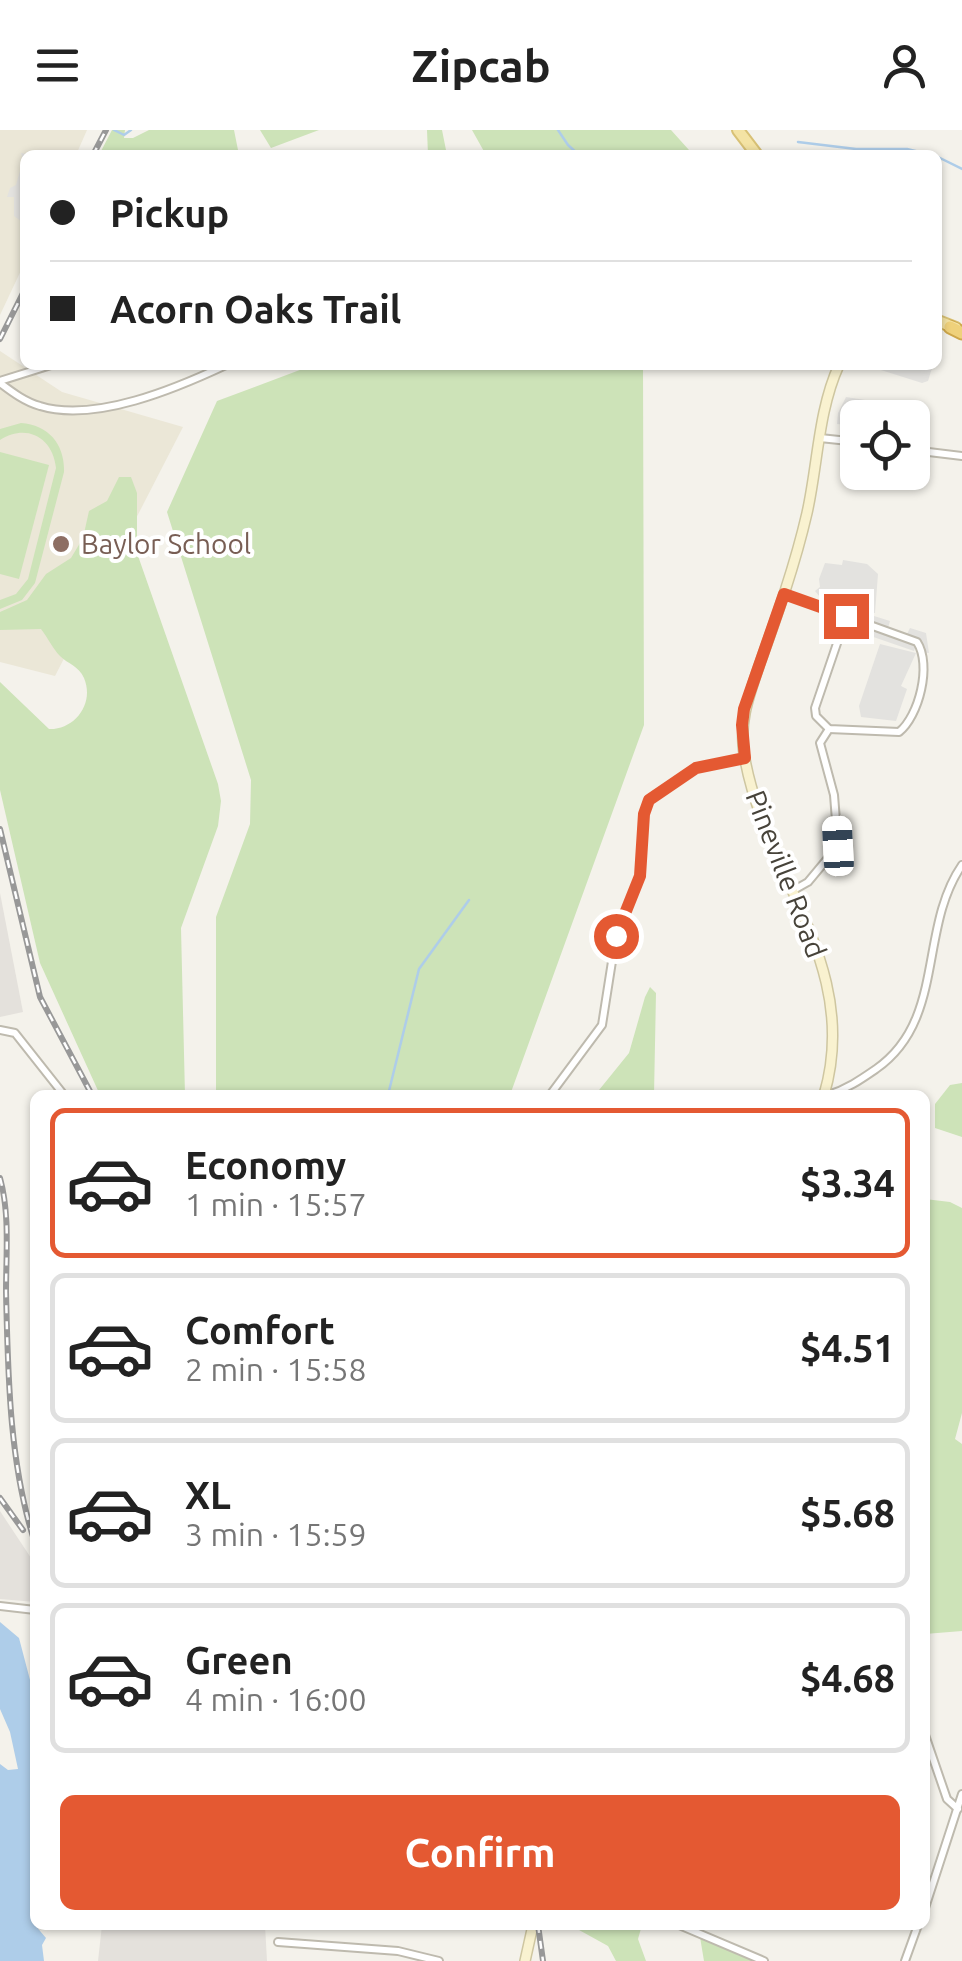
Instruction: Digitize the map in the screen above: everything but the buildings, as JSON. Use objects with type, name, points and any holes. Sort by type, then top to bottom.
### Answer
[{"type":"main road","points":[[738,130],[753,150]]},
{"type":"main road","name":"Pineville Road","points":[[827,1090],[836,1032],[832,997],[753,794],[742,725],[807,512],[838,370]]},
{"type":"main road","points":[[525,1961],[532,1930]]},
{"type":"street","points":[[0,382],[37,370]]},
{"type":"street","points":[[0,382],[36,405],[74,411],[151,396],[214,370]]},
{"type":"street","points":[[820,438],[840,440]]},
{"type":"street","points":[[930,452],[962,456]]},
{"type":"street","points":[[784,594],[846,616],[918,642],[924,665],[912,717],[899,732],[829,728],[816,716],[815,708],[846,616]]},
{"type":"street","points":[[792,891],[808,882],[838,846],[834,796],[820,743],[829,728]]},
{"type":"street","points":[[554,1090],[602,1025],[616,936],[640,876],[644,814],[649,800],[696,768],[745,758]]},
{"type":"street","points":[[844,1090],[894,1057],[913,1031],[924,1002],[946,896],[962,864]]},
{"type":"street","points":[[0,1030],[15,1033],[60,1090]]},
{"type":"street","points":[[0,1606],[30,1609]]},
{"type":"street","points":[[930,1750],[947,1799],[959,1810]]},
{"type":"street","points":[[930,1894],[962,1794]]},
{"type":"street","points":[[691,1930],[764,1961]]},
{"type":"street","points":[[904,1961],[916,1930]]},
{"type":"street","points":[[278,1942],[398,1951],[439,1961]]},
{"type":"shaded area","points":[[0,130],[87,130],[78,150],[20,150],[20,273],[0,315]]},
{"type":"shaded area","points":[[20,171],[20,220],[14,216],[14,197],[7,197]]},
{"type":"shaded area","name":"Baylor School","points":[[0,351],[20,364],[20,370],[29,370],[62,392],[183,427],[55,676],[0,662]]},
{"type":"shaded area","points":[[881,370],[931,370],[928,381],[922,383]]},
{"type":"shaded area","points":[[843,560],[867,564],[878,574],[875,613],[869,613],[869,620],[874,616],[890,621],[888,628],[907,634],[910,628],[926,633],[929,653],[856,631],[861,607],[856,611],[820,597],[815,591],[820,587],[825,563],[842,565]]},
{"type":"shaded area","points":[[880,644],[916,653],[901,686],[907,689],[896,721],[861,717],[859,706]]},
{"type":"shaded area","points":[[0,893],[23,1012],[0,1017]]},
{"type":"shaded area","points":[[0,1511],[30,1556],[30,1602],[0,1599]]},
{"type":"shaded area","points":[[101,1930],[265,1930],[267,1961],[98,1961]]},
{"type":"green space","points":[[112,130],[125,130],[124,138],[133,138],[149,130],[234,130],[238,150],[102,150]]},
{"type":"green space","points":[[260,130],[319,130],[271,148]]},
{"type":"green space","points":[[427,130],[442,130],[446,150],[428,150]]},
{"type":"green space","points":[[472,130],[671,130],[689,150],[483,150]]},
{"type":"green space","points":[[300,370],[643,370],[644,725],[512,1090],[216,1090],[216,917],[250,824],[251,780],[167,512],[217,401]]},
{"type":"green space","points":[[21,423],[40,428],[53,438],[62,453],[64,472],[35,583],[22,600],[0,609],[0,600],[16,594],[28,579],[56,468],[50,448],[37,436],[19,433],[0,440],[0,429]]},
{"type":"green space","points":[[0,452],[49,465],[19,579],[0,574]]},
{"type":"green space","points":[[119,477],[131,477],[137,493],[137,553],[221,801],[218,826],[181,928],[185,1090],[98,1090],[40,963],[0,790],[0,682],[49,729],[67,725],[80,714],[87,688],[82,674],[60,656],[41,629],[0,630],[0,612],[27,600],[46,574],[71,558],[83,538],[89,511],[107,501]]},
{"type":"green space","points":[[650,987],[656,993],[654,1090],[599,1090],[629,1053]]},
{"type":"green space","points":[[962,1083],[962,1137],[935,1128],[935,1104],[950,1085]]},
{"type":"green space","points":[[930,1200],[962,1208],[962,1413],[955,1439],[962,1444],[962,1631],[930,1634]]},
{"type":"green space","points":[[579,1930],[641,1930],[638,1939],[646,1961],[616,1961],[608,1946]]},
{"type":"green space","points":[[700,1937],[756,1961],[704,1961]]},
{"type":"water","points":[[0,1622],[19,1638],[30,1680],[30,1930],[39,1930],[46,1938],[42,1945],[44,1961],[0,1961],[0,1764],[8,1770],[18,1769],[0,1709]]},
{"type":"waterway","points":[[114,130],[124,135],[131,130]]},
{"type":"waterway","points":[[558,130],[574,150]]},
{"type":"waterway","points":[[798,142],[911,150]]},
{"type":"waterway","points":[[942,159],[962,169]]},
{"type":"waterway","points":[[389,1090],[419,969],[469,900]]},
{"type":"railway","points":[[96,150],[106,130]]},
{"type":"railway","points":[[0,339],[20,299]]},
{"type":"railway","points":[[0,829],[40,997],[89,1090]]},
{"type":"railway","points":[[0,1178],[6,1220],[12,1419],[30,1526]]},
{"type":"railway","points":[[0,1498],[23,1530]]},
{"type":"railway","points":[[539,1930],[543,1961]]},
{"type":"place","name":"Baylor School","points":[[61,544]]},
{"type":"route","points":[[616,936],[640,876],[644,814],[649,800],[696,768],[745,758],[744,709],[784,594],[846,616]]}]
